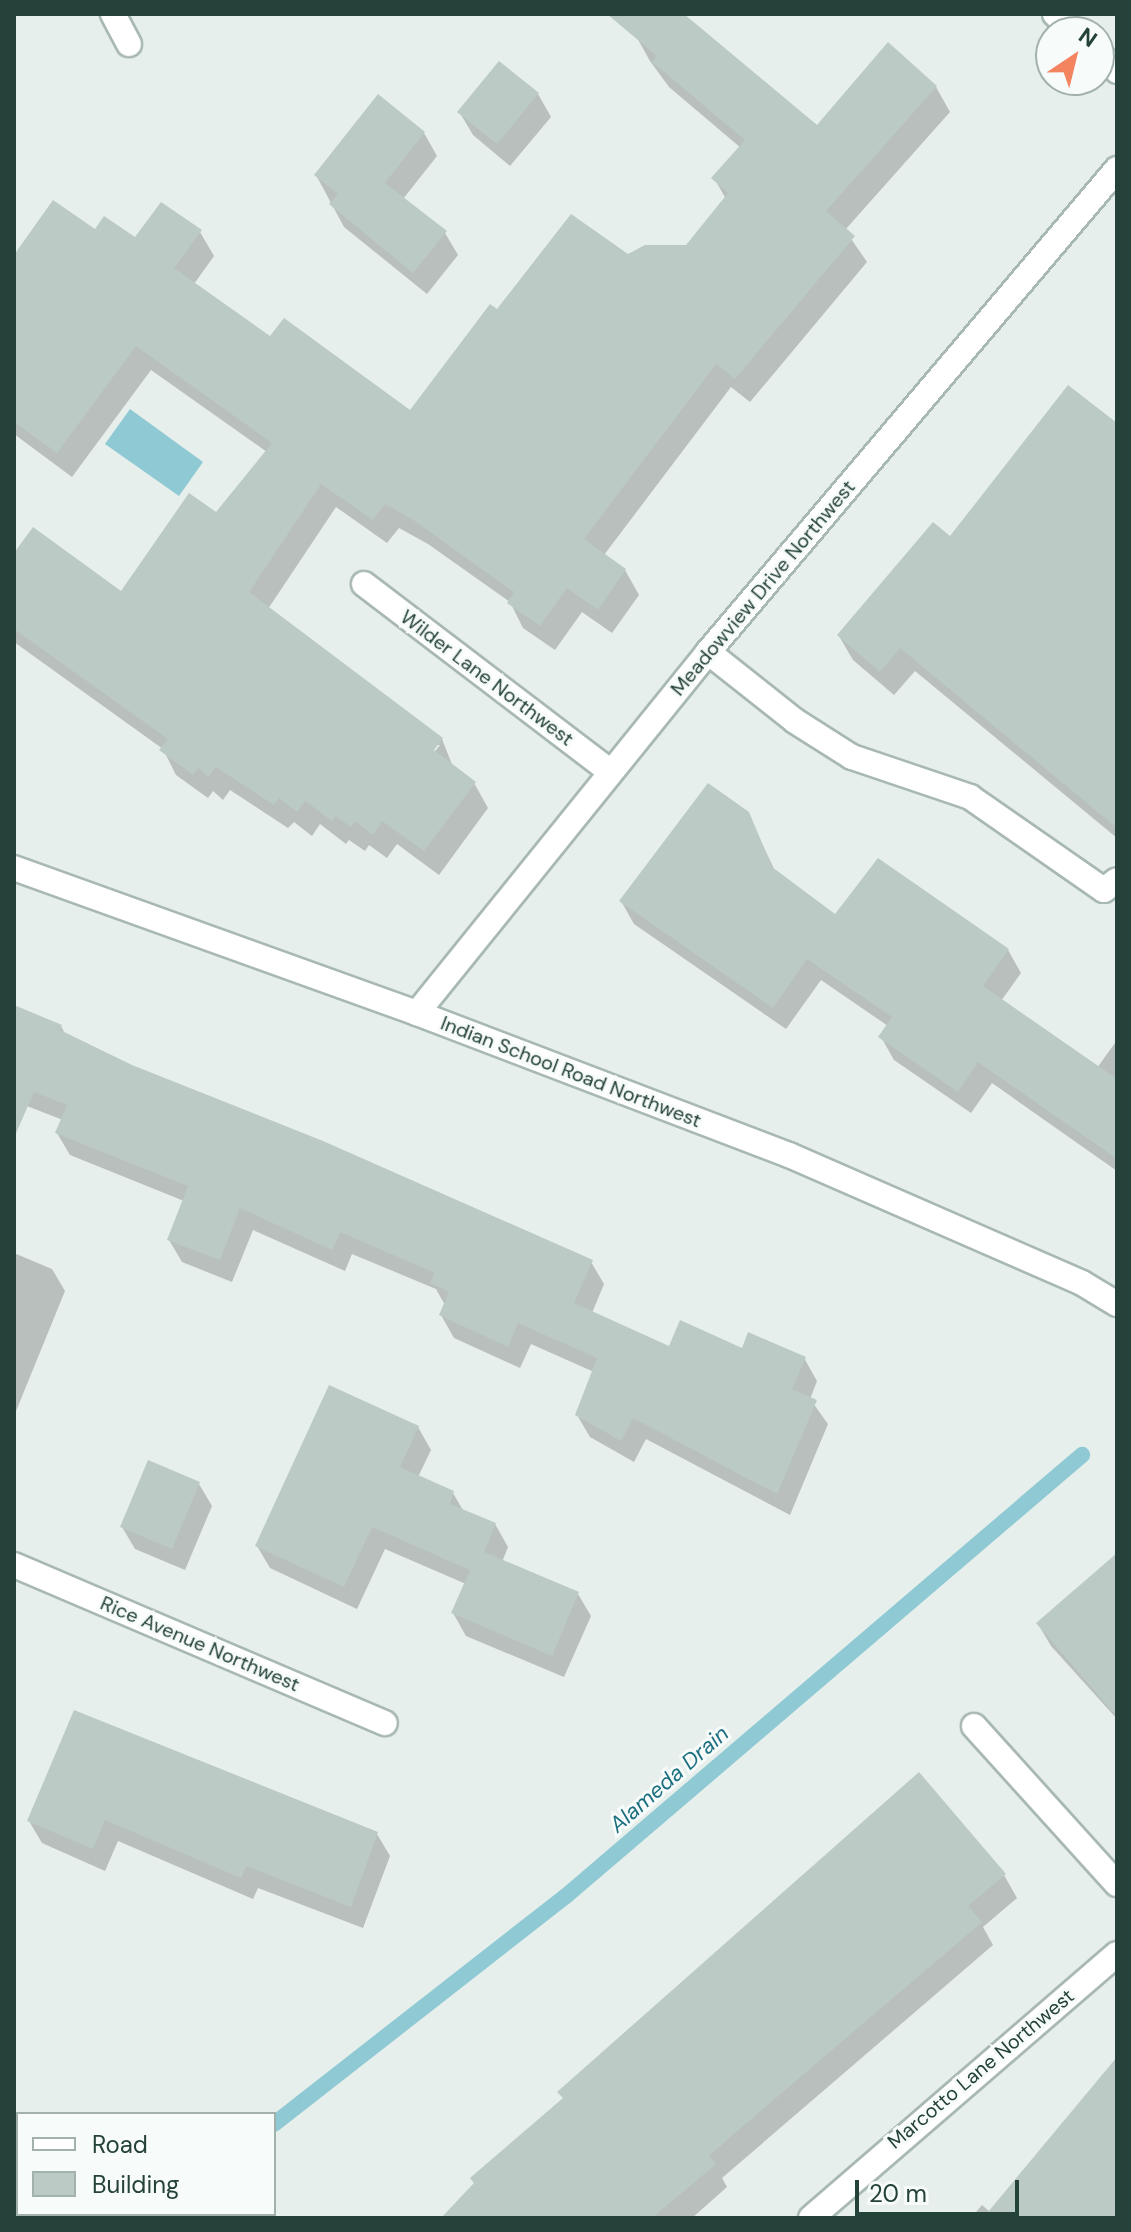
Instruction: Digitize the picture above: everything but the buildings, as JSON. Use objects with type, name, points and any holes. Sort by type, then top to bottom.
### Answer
[{"type":"street","points":[[113,14],[129,44]]},
{"type":"street","name":"Meadowview Drive Northwest","points":[[417,1013],[708,652],[1117,169]]},
{"type":"street","name":"Wilder Lane Northwest","points":[[364,584],[611,772]]},
{"type":"street","points":[[708,652],[795,721],[852,757],[970,797],[1104,890],[1117,880]]},
{"type":"street","name":"Indian School Road Northwest","points":[[14,868],[417,1013],[789,1155],[1082,1283],[1117,1304]]},
{"type":"street","name":"Rice Avenue Northwest","points":[[14,1565],[385,1723]]},
{"type":"street","points":[[974,1726],[1117,1884]]},
{"type":"street","name":"Marcotto Lane Northwest","points":[[811,2218],[1117,1954]]},
{"type":"water","points":[[130,409],[203,462],[179,496],[105,444]]},
{"type":"waterway","name":"Alameda Drain","points":[[276,2122],[566,1896],[1082,1455]]}]
